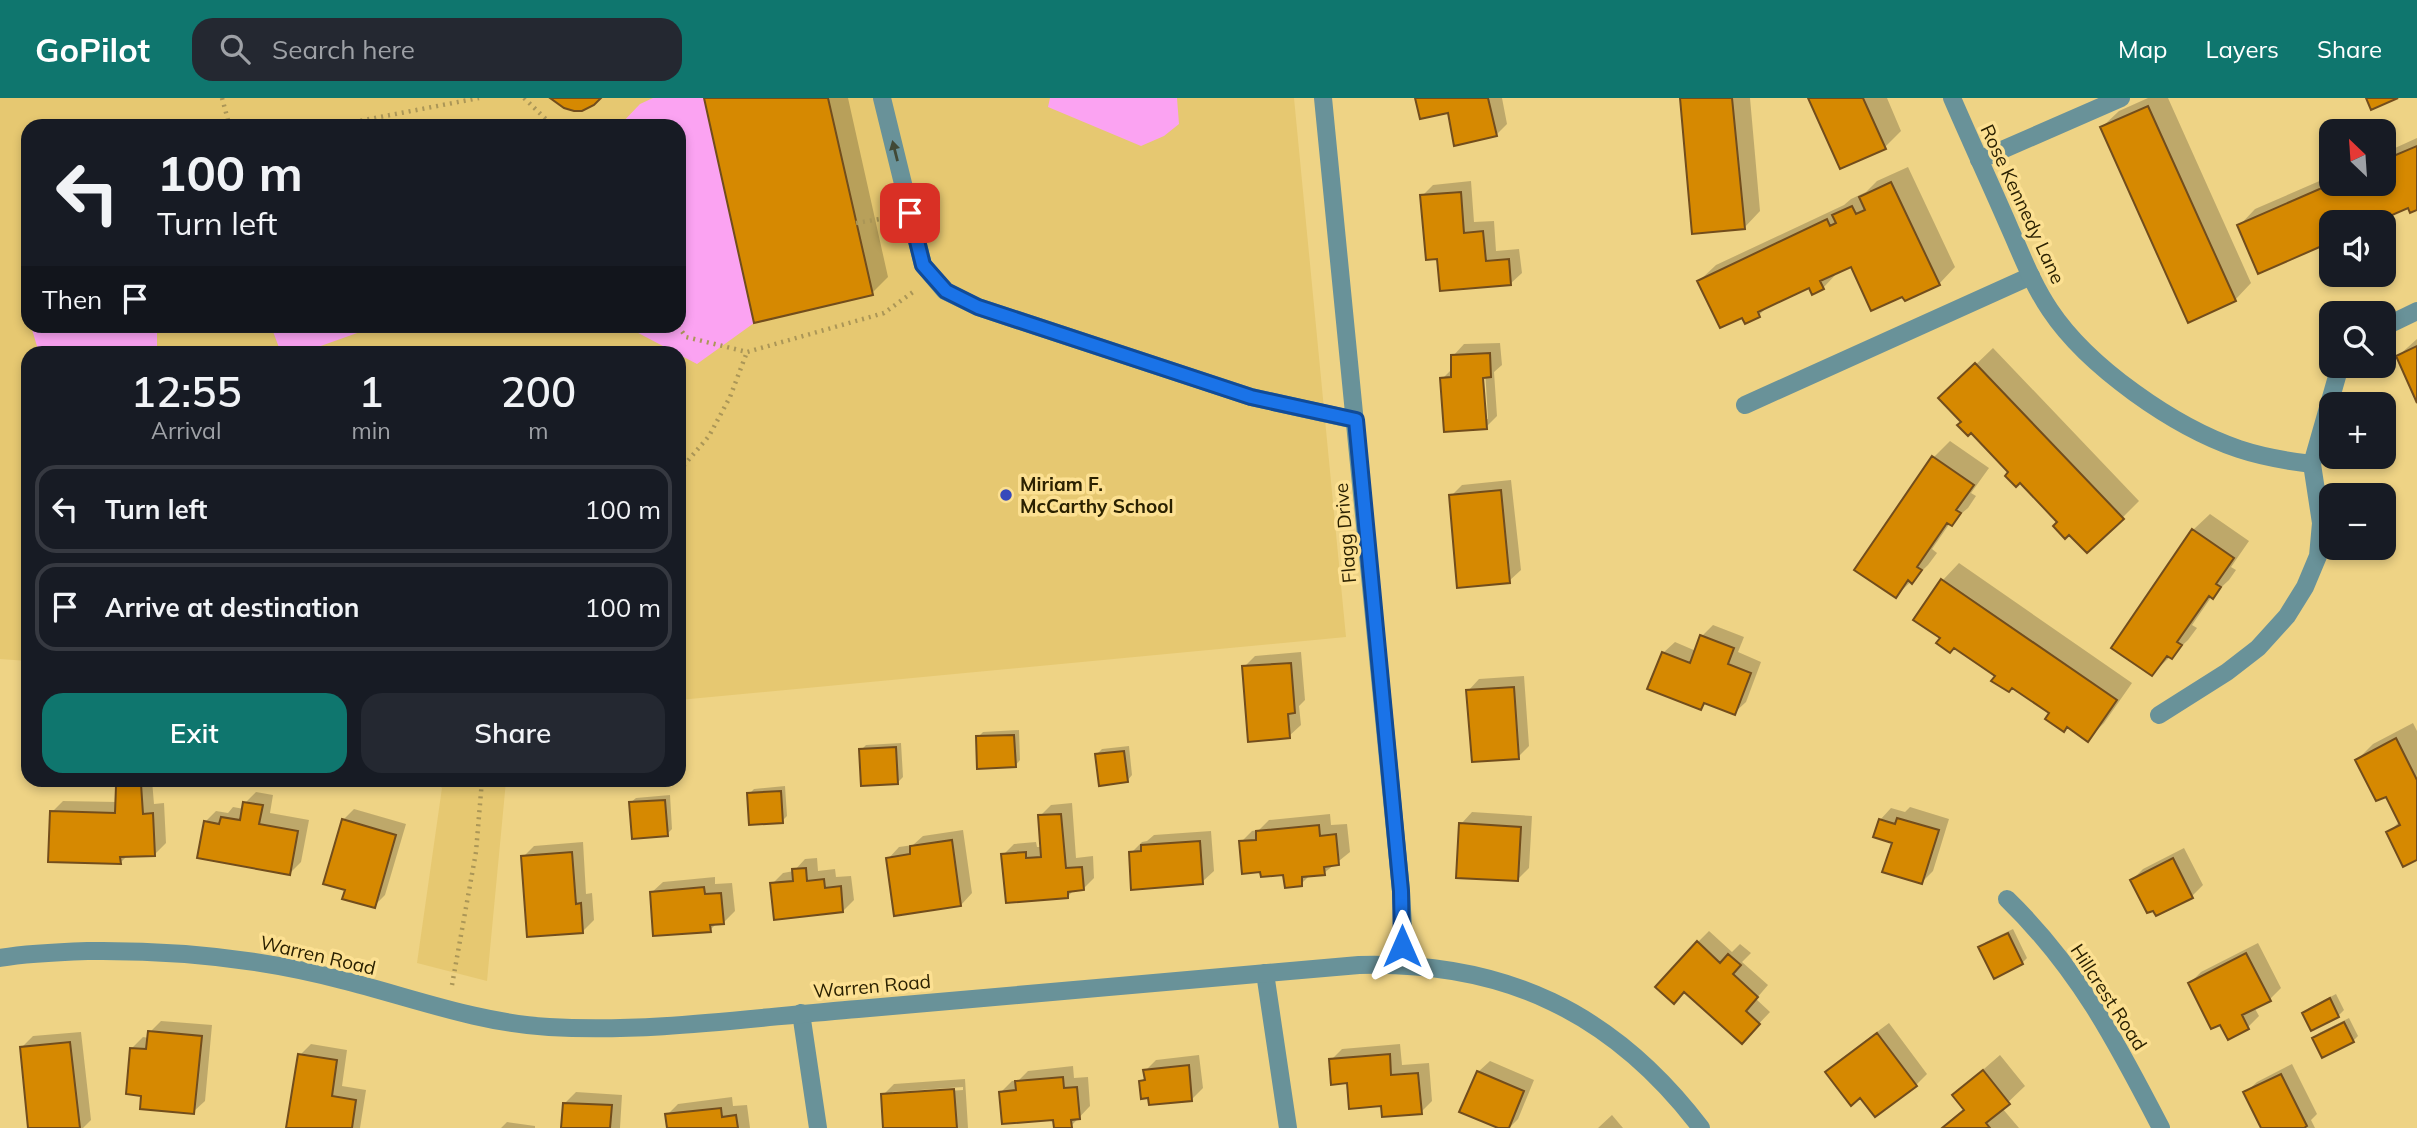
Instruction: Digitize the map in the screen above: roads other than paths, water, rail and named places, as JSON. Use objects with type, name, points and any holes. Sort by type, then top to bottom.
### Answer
[{"type":"street","points":[[882,98],[923,265],[946,291],[978,307],[1251,397],[1356,420]]},
{"type":"street","name":"Flagg Drive","points":[[1323,98],[1401,891],[1401,964]]},
{"type":"street","name":"Rose Kennedy Lane","points":[[1952,98],[2031,276],[2050,309],[2092,359],[2117,379],[2208,437],[2240,450],[2275,459],[2312,464]]},
{"type":"street","points":[[1979,160],[2121,98]]},
{"type":"street","points":[[1745,405],[2031,276]]},
{"type":"street","points":[[2396,322],[2417,312]]},
{"type":"street","points":[[2159,715],[2227,672],[2258,648],[2287,616],[2305,587],[2318,556],[2321,523],[2312,464],[2337,378]]},
{"type":"street","name":"Hillcrest Road","points":[[2007,899],[2071,970],[2120,1051],[2161,1128]]},
{"type":"street","name":"Warren Road","points":[[0,958],[62,952],[116,951],[225,957],[340,979],[447,1010],[547,1027],[605,1028],[1359,965],[1401,964],[1443,968],[1502,982],[1548,999],[1580,1015],[1619,1042],[1654,1074],[1701,1128]]},
{"type":"street","points":[[1265,973],[1288,1128]]},
{"type":"street","points":[[801,1013],[818,1128]]},
{"type":"place","name":"Miriam F. McCarthy School","points":[[1006,495]]}]
